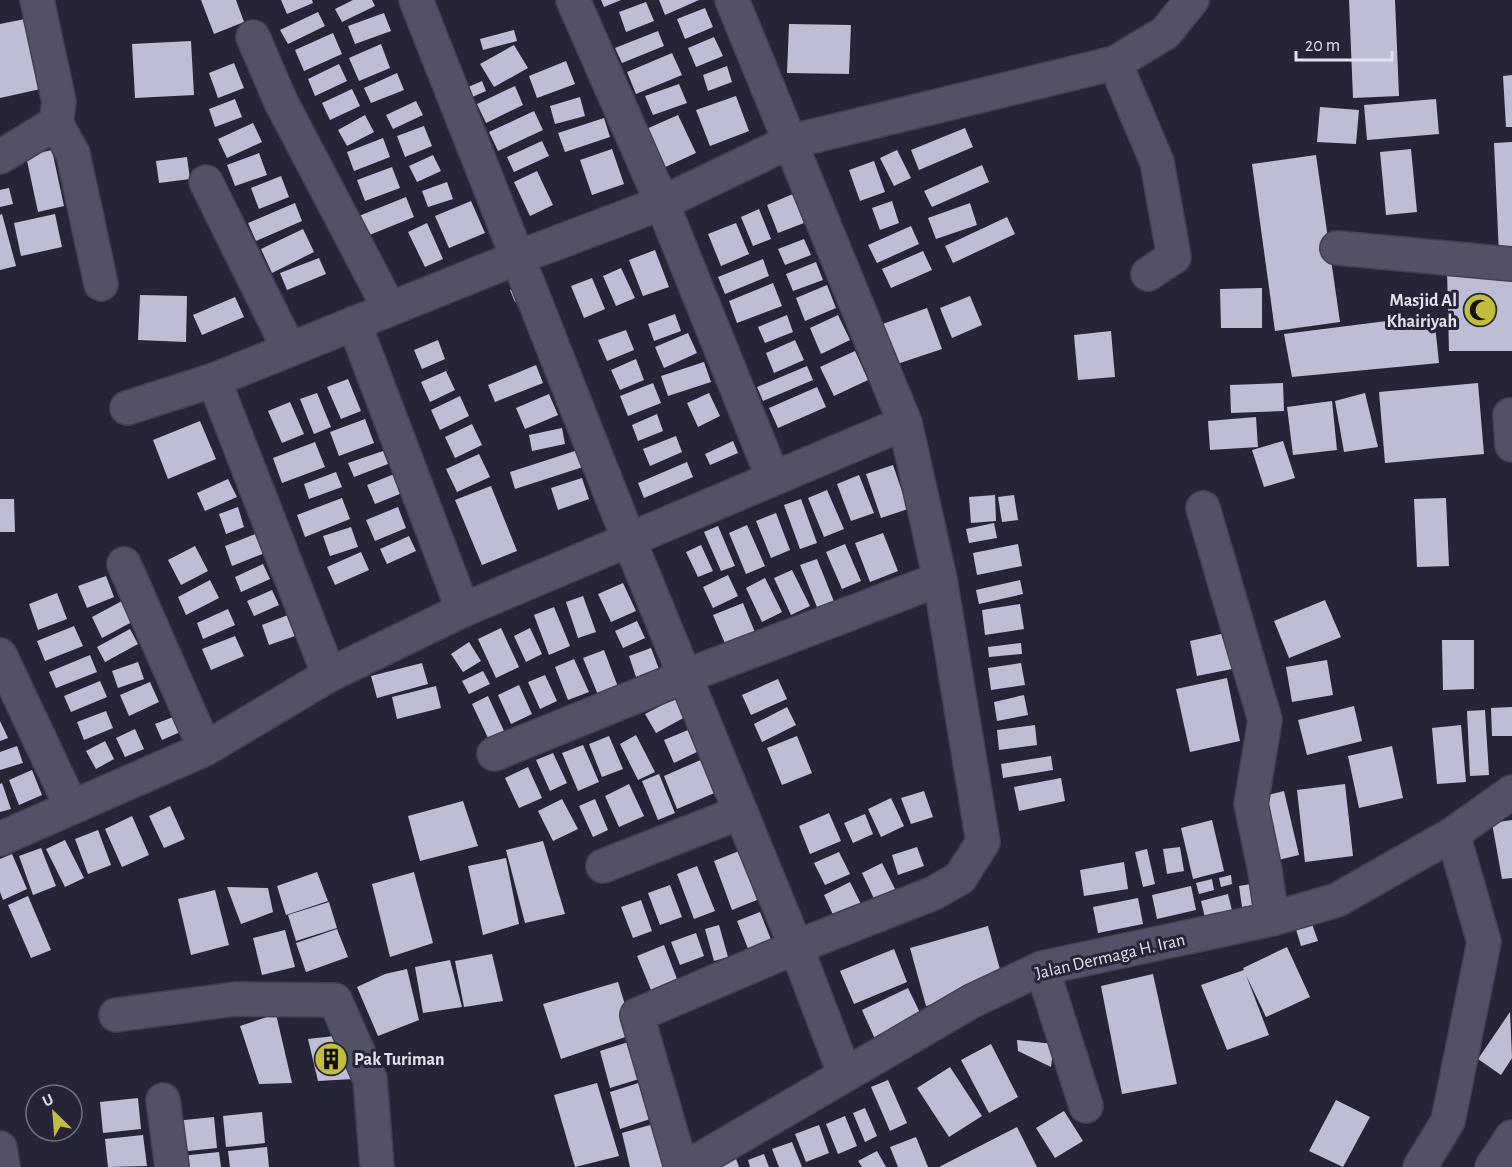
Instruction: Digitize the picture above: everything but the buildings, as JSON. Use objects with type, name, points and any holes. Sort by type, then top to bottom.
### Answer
[{"type":"street","points":[[37,0],[58,102],[56,123],[73,154],[101,284]]},
{"type":"street","points":[[416,0],[519,256],[629,540],[796,947],[845,1075]]},
{"type":"street","points":[[573,0],[662,203],[772,478]]},
{"type":"street","points":[[681,1167],[637,1015],[796,947],[934,893],[960,878],[983,842],[939,579],[905,423],[732,0]]},
{"type":"street","points":[[127,408],[214,380],[519,256],[662,203],[789,142],[1115,63],[1165,33],[1192,0]]},
{"type":"street","points":[[253,37],[281,102],[389,308]]},
{"type":"street","points":[[1115,63],[1157,162],[1174,257],[1148,274]]},
{"type":"street","points":[[0,157],[56,123]]},
{"type":"street","points":[[206,182],[289,349]]},
{"type":"street","points":[[1337,248],[1512,264]]},
{"type":"street","points":[[354,323],[463,609]]},
{"type":"street","points":[[214,380],[329,675]]},
{"type":"street","points":[[0,839],[72,806],[153,774],[205,749],[329,675],[463,609],[905,423]]},
{"type":"street","points":[[1203,508],[1265,720],[1251,804],[1272,919]]},
{"type":"street","points":[[124,564],[205,749]]},
{"type":"street","points":[[494,754],[686,675],[939,579]]},
{"type":"street","points":[[0,655],[72,806]]},
{"type":"street","name":"Jalan Dermaga H. Iran","points":[[687,1167],[972,1001],[1042,968],[1272,919],[1337,900],[1453,834],[1512,792]]},
{"type":"street","points":[[603,866],[741,812]]},
{"type":"street","points":[[1420,1167],[1448,1121],[1484,942],[1453,834]]},
{"type":"street","points":[[1042,968],[1086,1106]]},
{"type":"street","points":[[116,1015],[235,999],[334,1000],[370,1079],[377,1167]]},
{"type":"street","points":[[163,1100],[172,1167]]},
{"type":"street","points":[[1492,1167],[1512,1137]]},
{"type":"street","points":[[0,1148],[3,1167]]},
{"type":"place","name":"Masjid Al Khairiyah","points":[[1480,310]]},
{"type":"place","name":"Pak Turiman","points":[[331,1059]]}]
